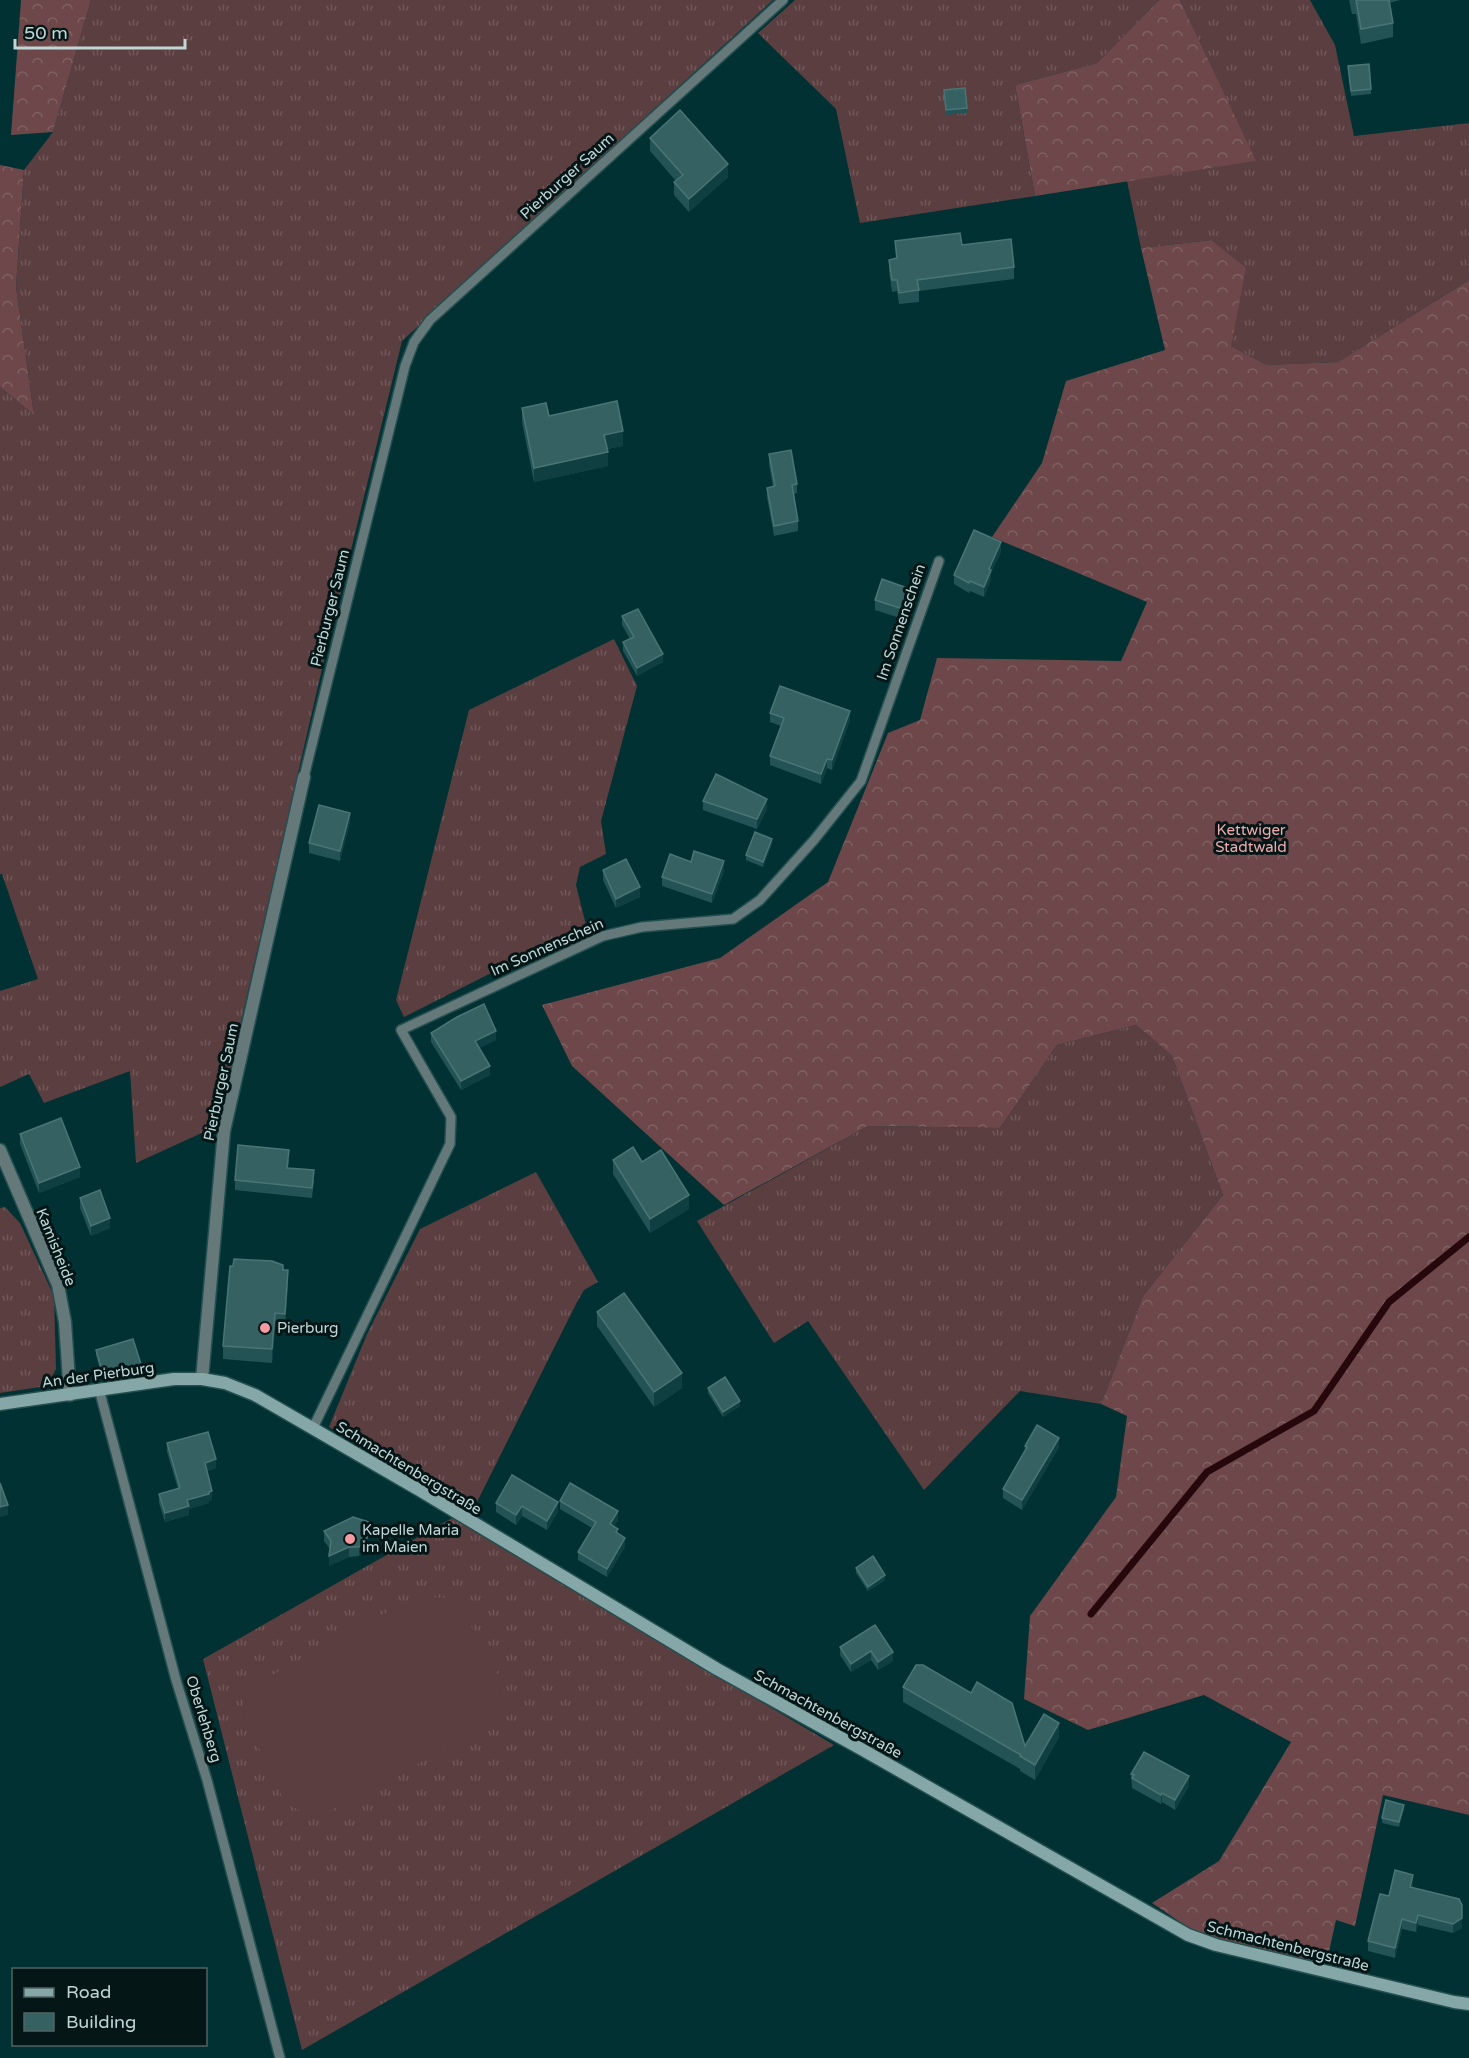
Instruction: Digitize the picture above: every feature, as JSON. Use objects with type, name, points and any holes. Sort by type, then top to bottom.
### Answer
[{"type":"street","name":"Pierburger Saum","points":[[202,1379],[224,1131],[303,777]]},
{"type":"street","name":"Kamisheide","points":[[0,1150],[58,1285],[66,1322],[70,1395]]},
{"type":"street","name":"An der Pierburg","points":[[0,1404],[174,1379],[202,1379]]},
{"type":"street","name":"Schmachtenbergstraße","points":[[202,1379],[225,1383],[255,1395],[421,1491],[717,1669],[1188,1935],[1216,1945],[1469,2004]]},
{"type":"lane","name":"Pierburger Saum","points":[[303,777],[405,366],[414,342],[430,320],[783,0]]},
{"type":"lane","name":"Im Sonnenschein","points":[[313,1428],[450,1144],[451,1117],[401,1030],[603,936],[642,927],[733,919],[760,900],[814,840],[861,781],[939,561]]},
{"type":"lane","name":"Oberlehberg","points":[[99,1389],[176,1680],[207,1780],[280,2058]]},
{"type":"green space","points":[[21,0],[91,0],[53,132],[11,135]]},
{"type":"green space","points":[[91,0],[773,0],[402,341],[321,673],[217,1126],[136,1163],[130,1071],[44,1103],[29,1074],[0,1087],[0,991],[38,979],[2,874],[0,874],[0,387],[34,415],[16,287],[24,170],[53,132]]},
{"type":"green space","points":[[795,0],[1159,0],[1097,63],[1015,85],[1035,196],[860,223],[836,109],[758,33]]},
{"type":"green space","points":[[1159,0],[1180,0],[1256,161],[1035,196],[1015,85],[1097,63]]},
{"type":"green space","points":[[1180,0],[1310,0],[1335,45],[1354,136],[1469,123],[1469,280],[1338,362],[1267,365],[1231,346],[1211,240],[1141,248],[1127,181],[1255,161]]},
{"type":"green space","points":[[0,165],[24,170],[16,287],[34,415],[0,387]]},
{"type":"green space","name":"Kettwiger Stadtwald","points":[[1211,240],[1246,268],[1231,346],[1267,365],[1338,362],[1469,280],[1469,1815],[1383,1795],[1355,1926],[1336,1920],[1326,1965],[1216,1939],[1192,1930],[1152,1903],[1219,1861],[1291,1742],[1204,1695],[1088,1730],[1024,1699],[1030,1616],[1116,1497],[1127,1416],[1101,1404],[1143,1296],[1223,1195],[1172,1056],[1136,1025],[1057,1045],[1000,1128],[868,1126],[724,1205],[572,1066],[542,1005],[720,958],[828,882],[888,733],[920,720],[937,658],[1121,661],[1147,602],[992,537],[1042,463],[1066,381],[1165,350],[1141,248]]},
{"type":"green space","points":[[614,639],[637,686],[601,821],[606,854],[580,867],[576,885],[586,925],[404,1017],[396,1000],[469,710]]},
{"type":"green space","points":[[1136,1025],[1172,1056],[1223,1195],[1143,1296],[1101,1404],[1020,1391],[924,1490],[808,1321],[774,1343],[697,1221],[868,1126],[1000,1128],[1057,1045]]},
{"type":"green space","points":[[536,1172],[598,1282],[584,1290],[576,1304],[471,1514],[329,1427],[367,1334],[420,1229]]},
{"type":"green space","points":[[5,1207],[20,1223],[54,1296],[56,1369],[47,1386],[0,1393],[0,1208]]},
{"type":"green space","points":[[452,1518],[834,1745],[302,2050],[203,1659]]},
{"type":"green space","points":[[416,1596],[446,1598],[461,1608],[502,1682],[498,1707],[484,1728],[332,1810],[309,1814],[286,1804],[243,1715],[245,1694],[256,1684]]},
{"type":"building","points":[[1356,0],[1389,0],[1393,23],[1361,29]]},
{"type":"building","points":[[1369,64],[1371,89],[1351,91],[1348,66]]},
{"type":"building","points":[[965,88],[967,108],[946,110],[944,90]]},
{"type":"building","points":[[680,110],[728,164],[689,199],[674,182],[683,175],[650,138]]},
{"type":"building","points":[[960,233],[962,245],[1011,239],[1014,267],[917,280],[919,290],[899,293],[897,280],[892,280],[889,260],[897,258],[895,241]]},
{"type":"building","points":[[617,401],[623,431],[604,435],[608,452],[534,468],[522,408],[546,403],[549,416]]},
{"type":"building","points":[[791,450],[797,484],[792,485],[798,521],[774,526],[767,488],[775,486],[769,454]]},
{"type":"building","points":[[974,530],[1001,542],[984,587],[970,581],[969,583],[954,575]]},
{"type":"building","points":[[882,579],[916,591],[909,611],[875,600]]},
{"type":"building","points":[[638,609],[663,654],[637,668],[623,642],[634,637],[622,616]]},
{"type":"building","points":[[780,686],[850,711],[832,760],[827,759],[821,774],[770,756],[784,718],[770,713]]},
{"type":"building","points":[[716,774],[767,799],[757,819],[703,801]]},
{"type":"building","points":[[319,805],[350,813],[340,851],[309,843]]},
{"type":"building","points":[[755,832],[772,839],[763,862],[746,855]]},
{"type":"building","points":[[694,851],[724,861],[712,894],[662,877],[670,854],[691,862]]},
{"type":"building","points":[[626,859],[640,887],[616,899],[603,870]]},
{"type":"building","points":[[484,1004],[496,1031],[475,1041],[490,1066],[461,1081],[431,1033]]},
{"type":"building","points":[[61,1118],[80,1167],[39,1183],[20,1134]]},
{"type":"building","points":[[238,1145],[289,1150],[287,1168],[314,1170],[312,1188],[235,1180]]},
{"type":"building","points":[[633,1147],[642,1162],[661,1150],[689,1195],[650,1219],[613,1160]]},
{"type":"building","points":[[100,1190],[110,1218],[91,1226],[80,1198]]},
{"type":"building","points":[[234,1259],[272,1261],[283,1265],[283,1270],[288,1270],[285,1314],[275,1313],[272,1349],[223,1346],[230,1266],[233,1266]]},
{"type":"building","points":[[624,1293],[682,1373],[654,1392],[597,1312]]},
{"type":"building","points":[[133,1339],[141,1364],[103,1375],[96,1350]]},
{"type":"building","points":[[725,1377],[740,1401],[723,1412],[708,1388]]},
{"type":"building","points":[[1037,1425],[1059,1438],[1022,1500],[1003,1489]]},
{"type":"building","points":[[208,1432],[216,1459],[205,1463],[212,1491],[209,1494],[187,1500],[189,1506],[165,1513],[159,1494],[180,1488],[167,1443]]},
{"type":"building","points":[[512,1475],[558,1502],[547,1521],[522,1506],[516,1515],[496,1503]]},
{"type":"building","points":[[0,1483],[8,1505],[0,1507]]},
{"type":"building","points":[[570,1483],[618,1511],[610,1524],[618,1529],[616,1532],[625,1538],[607,1569],[578,1552],[596,1522],[560,1501]]},
{"type":"building","points":[[353,1517],[369,1522],[367,1538],[359,1547],[349,1547],[329,1556],[331,1541],[324,1531]]},
{"type":"building","points":[[873,1556],[885,1575],[868,1587],[856,1568]]},
{"type":"building","points":[[875,1625],[893,1652],[878,1662],[871,1651],[851,1664],[840,1647]]},
{"type":"building","points":[[916,1665],[923,1665],[971,1693],[977,1682],[1012,1703],[1025,1746],[1044,1714],[1059,1723],[1035,1765],[903,1687]]},
{"type":"building","points":[[1144,1752],[1189,1776],[1175,1800],[1162,1793],[1161,1795],[1132,1778],[1134,1775],[1131,1774]]},
{"type":"building","points":[[1386,1800],[1404,1805],[1399,1822],[1382,1818]]},
{"type":"building","points":[[1395,1870],[1413,1875],[1410,1887],[1459,1899],[1462,1905],[1462,1918],[1453,1924],[1418,1915],[1416,1923],[1402,1919],[1395,1948],[1368,1941],[1380,1894],[1389,1896]]},
{"type":"waterway","points":[[1091,1614],[1207,1472],[1314,1411],[1389,1302],[1469,1237]]},
{"type":"place","name":"Pierburg","points":[[265,1328]]},
{"type":"place","name":"Kapelle Maria im Maien","points":[[350,1539]]}]
